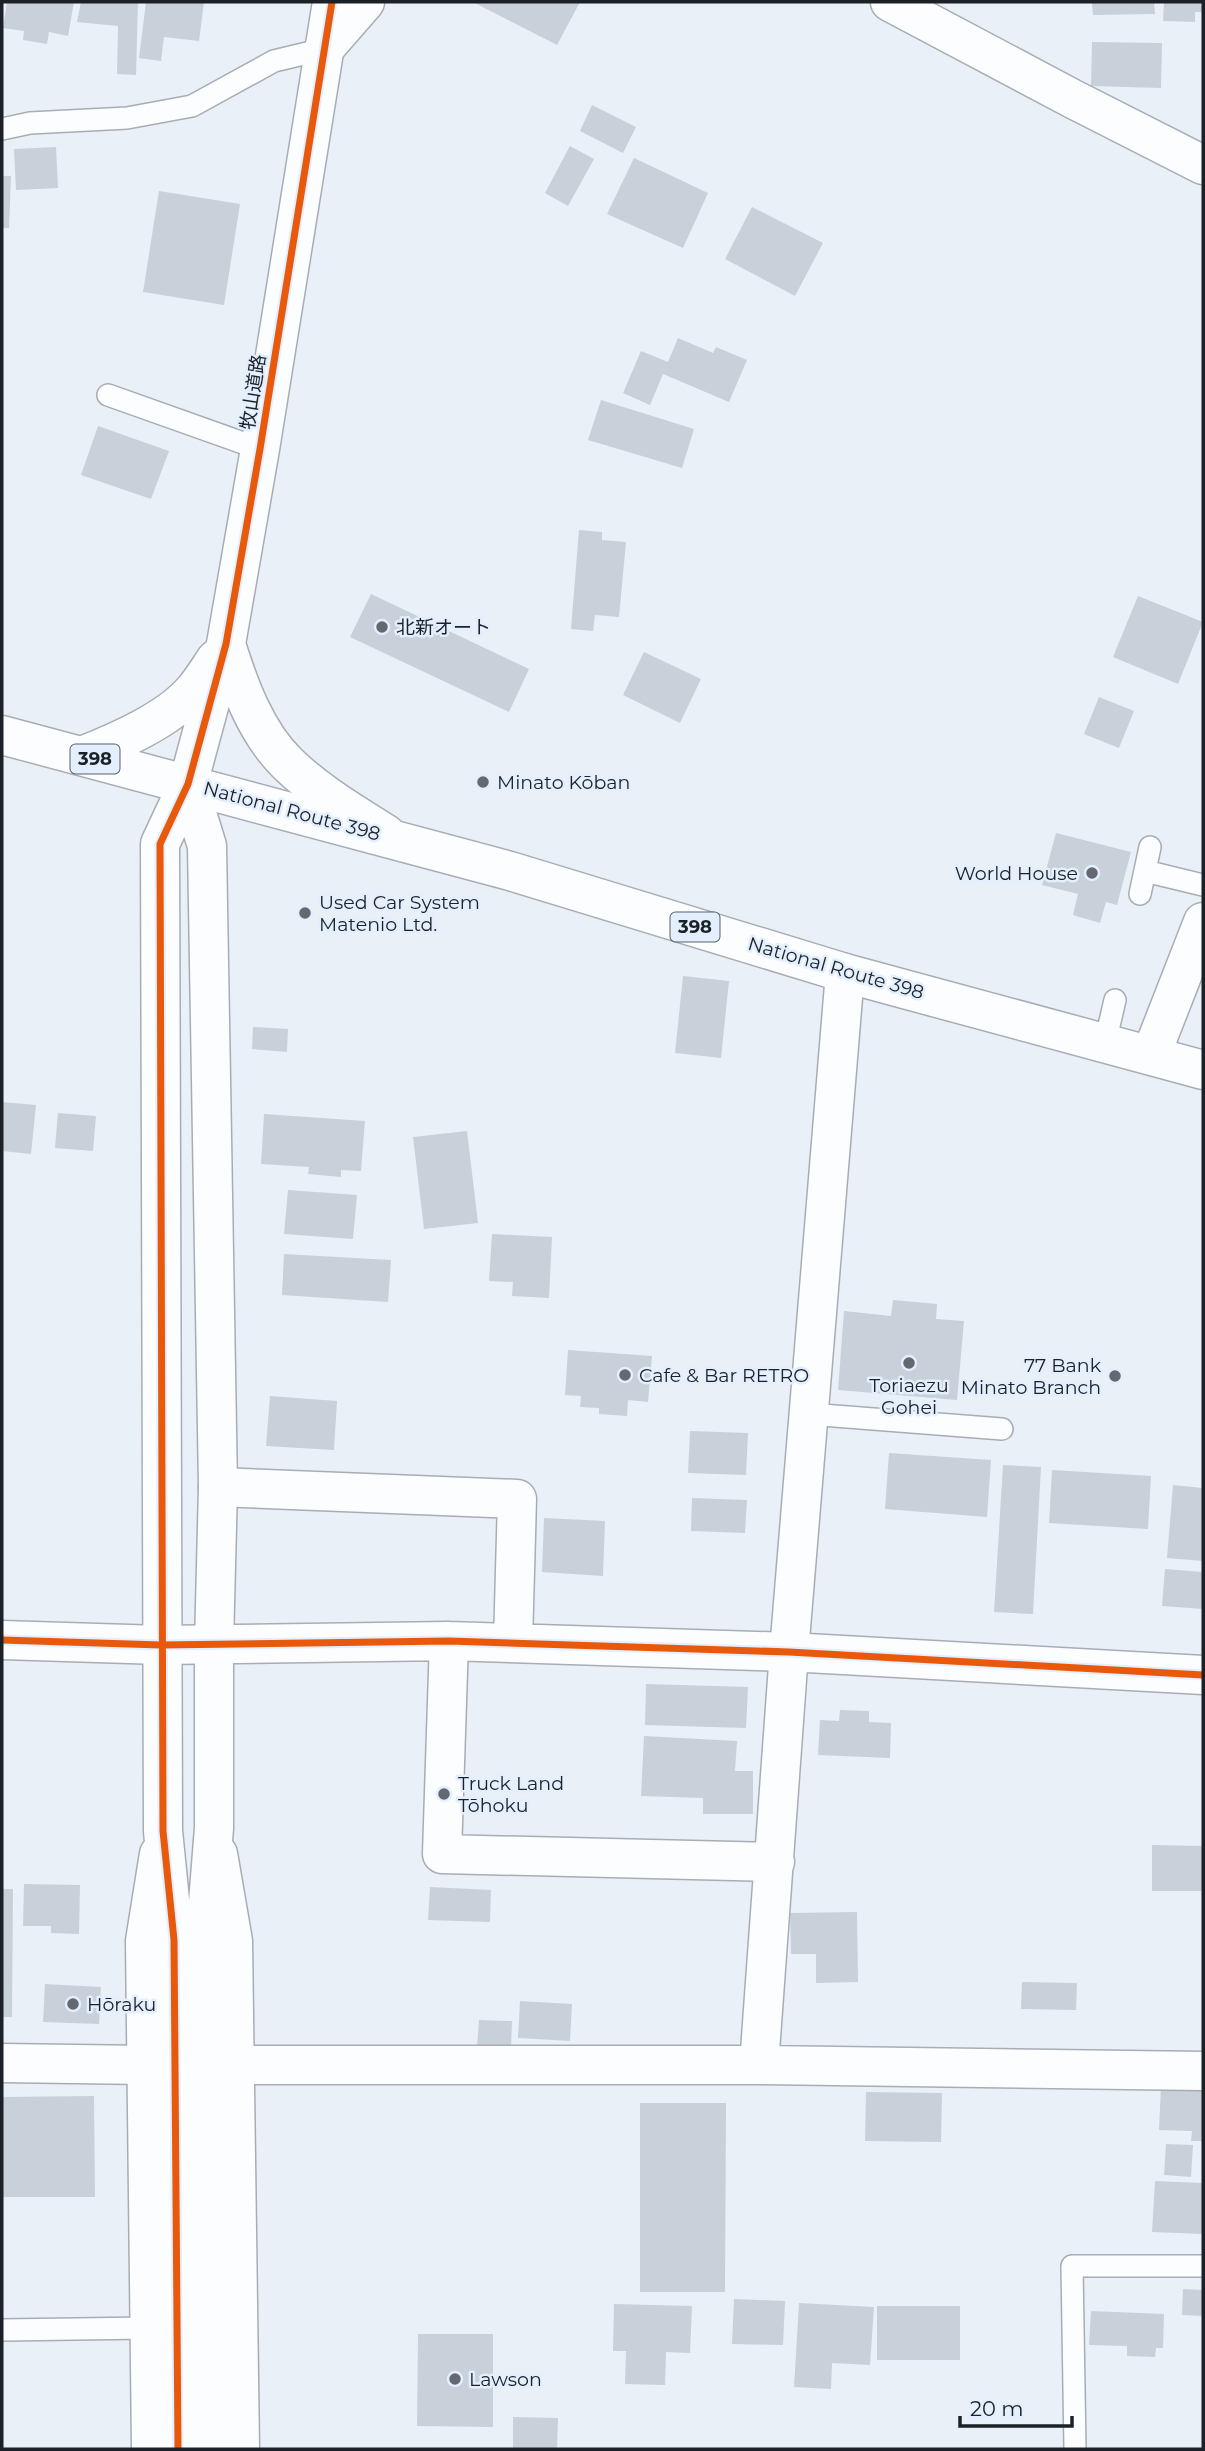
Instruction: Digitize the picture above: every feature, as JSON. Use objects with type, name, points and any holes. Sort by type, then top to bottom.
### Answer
[{"type":"main road","name":"牧山道路","points":[[163,1831],[160,844],[188,784],[226,644],[332,2]]},
{"type":"main road","points":[[324,49],[365,2]]},
{"type":"main road","points":[[890,2],[1203,165]]},
{"type":"main road","points":[[82,756],[120,741],[161,717],[193,692],[226,644]]},
{"type":"main road","points":[[226,644],[240,687],[262,728],[287,763],[332,799],[391,838]]},
{"type":"main road","name":"National Route 398","points":[[2,735],[510,871],[845,972],[1203,1070]]},
{"type":"main road","points":[[188,784],[207,846],[218,1487],[214,1644],[214,1828],[205,1940],[211,2449]]},
{"type":"main road","points":[[1151,1055],[1203,922]]},
{"type":"main road","points":[[760,2065],[789,1652],[845,972]]},
{"type":"main road","points":[[218,1487],[517,1499],[513,1643]]},
{"type":"main road","points":[[2,1640],[162,1645],[449,1641],[789,1652],[1203,1675]]},
{"type":"main road","points":[[449,1641],[442,1854],[775,1862]]},
{"type":"main road","points":[[214,1828],[233,1941],[240,2449]]},
{"type":"main road","points":[[151,2449],[145,1941],[163,1831]]},
{"type":"main road","points":[[163,1831],[174,1940],[178,2449]]},
{"type":"main road","points":[[2,2063],[147,2065]]},
{"type":"main road","points":[[234,2065],[760,2065],[1203,2071]]},
{"type":"lane","points":[[2,129],[30,123],[127,118],[192,106],[274,61],[324,49]]},
{"type":"lane","points":[[107,396],[260,449]]},
{"type":"lane","points":[[1140,894],[1150,847]]},
{"type":"lane","points":[[1145,871],[1203,885]]},
{"type":"lane","points":[[1105,1042],[1115,1000]]},
{"type":"lane","points":[[809,1414],[1002,1429]]},
{"type":"lane","points":[[1075,2449],[1072,2266],[1203,2266]]},
{"type":"lane","points":[[2,2330],[149,2328]]},
{"type":"building","points":[[7,2],[74,2],[68,36],[49,32],[47,44],[23,40],[24,31],[3,28]]},
{"type":"building","points":[[81,2],[138,2],[136,75],[117,74],[118,26],[77,22]]},
{"type":"building","points":[[146,2],[204,2],[199,41],[164,37],[161,61],[139,58]]},
{"type":"building","points":[[473,2],[580,2],[557,45]]},
{"type":"building","points":[[1092,2],[1154,2],[1155,14],[1093,15]]},
{"type":"building","points":[[1164,2],[1203,2],[1203,12],[1195,12],[1195,22],[1163,21]]},
{"type":"building","points":[[1092,42],[1162,43],[1161,88],[1091,86]]},
{"type":"building","points":[[592,105],[636,127],[623,153],[580,131]]},
{"type":"building","points":[[570,146],[594,159],[568,206],[545,193]]},
{"type":"building","points":[[56,147],[58,188],[16,190],[14,149]]},
{"type":"building","points":[[634,158],[708,193],[683,248],[607,214]]},
{"type":"building","points":[[2,176],[11,176],[9,228],[2,228]]},
{"type":"building","points":[[159,191],[240,204],[224,305],[143,292]]},
{"type":"building","points":[[752,207],[823,243],[795,296],[725,259]]},
{"type":"building","points":[[678,338],[713,353],[716,347],[747,360],[729,402],[663,374],[650,405],[623,393],[641,351],[668,362]]},
{"type":"building","points":[[601,400],[694,429],[682,468],[588,440]]},
{"type":"building","points":[[98,426],[169,451],[151,499],[81,475]]},
{"type":"building","points":[[579,530],[602,532],[602,540],[626,542],[619,617],[595,615],[593,631],[571,629]]},
{"type":"building","points":[[371,594],[529,669],[509,712],[350,637]]},
{"type":"building","points":[[1138,596],[1203,622],[1178,684],[1113,657]]},
{"type":"building","points":[[644,652],[701,679],[680,723],[623,695]]},
{"type":"building","points":[[1099,697],[1134,711],[1119,748],[1084,734]]},
{"type":"building","points":[[1056,833],[1131,852],[1117,905],[1106,902],[1100,923],[1073,915],[1078,894],[1042,885]]},
{"type":"building","points":[[683,976],[729,981],[721,1058],[675,1053]]},
{"type":"building","points":[[253,1027],[288,1029],[287,1052],[252,1049]]},
{"type":"building","points":[[2,1102],[36,1105],[31,1154],[2,1151]]},
{"type":"building","points":[[58,1113],[96,1116],[93,1151],[55,1148]]},
{"type":"building","points":[[264,1114],[365,1121],[361,1171],[341,1170],[341,1177],[308,1174],[309,1167],[261,1164]]},
{"type":"building","points":[[467,1131],[478,1223],[424,1229],[413,1137]]},
{"type":"building","points":[[288,1190],[357,1195],[353,1239],[284,1234]]},
{"type":"building","points":[[492,1234],[552,1237],[549,1298],[512,1296],[513,1282],[489,1281]]},
{"type":"building","points":[[284,1254],[391,1260],[388,1302],[282,1295]]},
{"type":"building","points":[[893,1300],[937,1304],[936,1319],[964,1321],[957,1400],[838,1390],[844,1311],[891,1316]]},
{"type":"building","points":[[568,1350],[652,1356],[648,1402],[628,1400],[627,1416],[599,1414],[599,1408],[580,1407],[581,1396],[565,1395]]},
{"type":"building","points":[[270,1396],[337,1401],[334,1450],[266,1446]]},
{"type":"building","points":[[690,1431],[748,1433],[746,1475],[688,1473]]},
{"type":"building","points":[[889,1453],[991,1460],[987,1517],[885,1509]]},
{"type":"building","points":[[1003,1465],[1041,1467],[1033,1614],[994,1612]]},
{"type":"building","points":[[1052,1470],[1151,1476],[1148,1529],[1049,1523]]},
{"type":"building","points":[[1173,1485],[1203,1488],[1203,1561],[1167,1558]]},
{"type":"building","points":[[692,1498],[747,1500],[745,1533],[691,1531]]},
{"type":"building","points":[[544,1518],[605,1521],[603,1576],[542,1572]]},
{"type":"building","points":[[1165,1569],[1203,1572],[1203,1609],[1162,1606]]},
{"type":"building","points":[[646,1684],[748,1687],[746,1728],[645,1725]]},
{"type":"building","points":[[840,1710],[869,1711],[869,1722],[891,1723],[890,1758],[818,1755],[820,1720],[839,1721]]},
{"type":"building","points":[[644,1736],[737,1741],[735,1771],[753,1771],[753,1814],[703,1814],[703,1798],[641,1796]]},
{"type":"building","points":[[1152,1845],[1203,1846],[1203,1891],[1152,1891]]},
{"type":"building","points":[[24,1884],[80,1885],[79,1934],[51,1933],[51,1926],[23,1926]]},
{"type":"building","points":[[430,1887],[491,1890],[490,1922],[428,1920]]},
{"type":"building","points":[[2,1889],[13,1889],[12,2017],[2,2017]]},
{"type":"building","points":[[857,1912],[858,1982],[816,1983],[816,1954],[791,1954],[790,1913]]},
{"type":"building","points":[[1022,1982],[1077,1983],[1076,2010],[1021,2009]]},
{"type":"building","points":[[45,1984],[101,1987],[99,2024],[43,2022]]},
{"type":"building","points":[[520,2001],[572,2004],[570,2041],[518,2038]]},
{"type":"building","points":[[479,2020],[512,2021],[511,2048],[477,2047]]},
{"type":"building","points":[[1161,2086],[1203,2088],[1203,2141],[1191,2141],[1192,2131],[1159,2130]]},
{"type":"building","points":[[866,2092],[942,2093],[941,2142],[865,2141]]},
{"type":"building","points":[[94,2096],[95,2197],[2,2197],[2,2097]]},
{"type":"building","points":[[640,2103],[726,2103],[725,2292],[640,2292]]},
{"type":"building","points":[[1166,2144],[1193,2145],[1191,2177],[1164,2175]]},
{"type":"building","points":[[1155,2181],[1203,2183],[1203,2234],[1152,2232]]},
{"type":"building","points":[[1183,2289],[1203,2290],[1203,2316],[1182,2315]]},
{"type":"building","points":[[734,2299],[785,2301],[783,2345],[732,2344]]},
{"type":"building","points":[[799,2303],[874,2307],[870,2365],[832,2363],[831,2389],[794,2387]]},
{"type":"building","points":[[614,2304],[692,2306],[690,2353],[666,2352],[665,2385],[625,2384],[626,2351],[613,2351]]},
{"type":"building","points":[[877,2306],[960,2306],[960,2360],[877,2360]]},
{"type":"building","points":[[1091,2311],[1164,2314],[1163,2348],[1156,2348],[1155,2357],[1127,2356],[1127,2346],[1089,2345]]},
{"type":"building","points":[[418,2334],[493,2334],[493,2427],[417,2426]]},
{"type":"building","points":[[513,2417],[558,2418],[557,2449],[513,2449]]},
{"type":"cycle path","points":[[178,2449],[174,1940],[163,1831],[160,844],[188,784],[226,644],[332,2]]},
{"type":"cycle path","points":[[2,1640],[161,1645],[449,1641],[789,1652],[1203,1675]]},
{"type":"place","name":"北新オート","points":[[382,627]]},
{"type":"place","name":"Minato Kōban","points":[[483,782]]},
{"type":"place","name":"World House","points":[[1092,873]]},
{"type":"place","name":"Used Car System Matenio Ltd.","points":[[305,913]]},
{"type":"place","name":"Toriaezu Gohei","points":[[909,1363]]},
{"type":"place","name":"Cafe & Bar RETRO","points":[[625,1375]]},
{"type":"place","name":"77 Bank Minato Branch","points":[[1115,1376]]},
{"type":"place","name":"Truck Land Tōhoku","points":[[444,1794]]},
{"type":"place","name":"Hōraku","points":[[73,2004]]},
{"type":"place","name":"Lawson","points":[[455,2379]]}]
